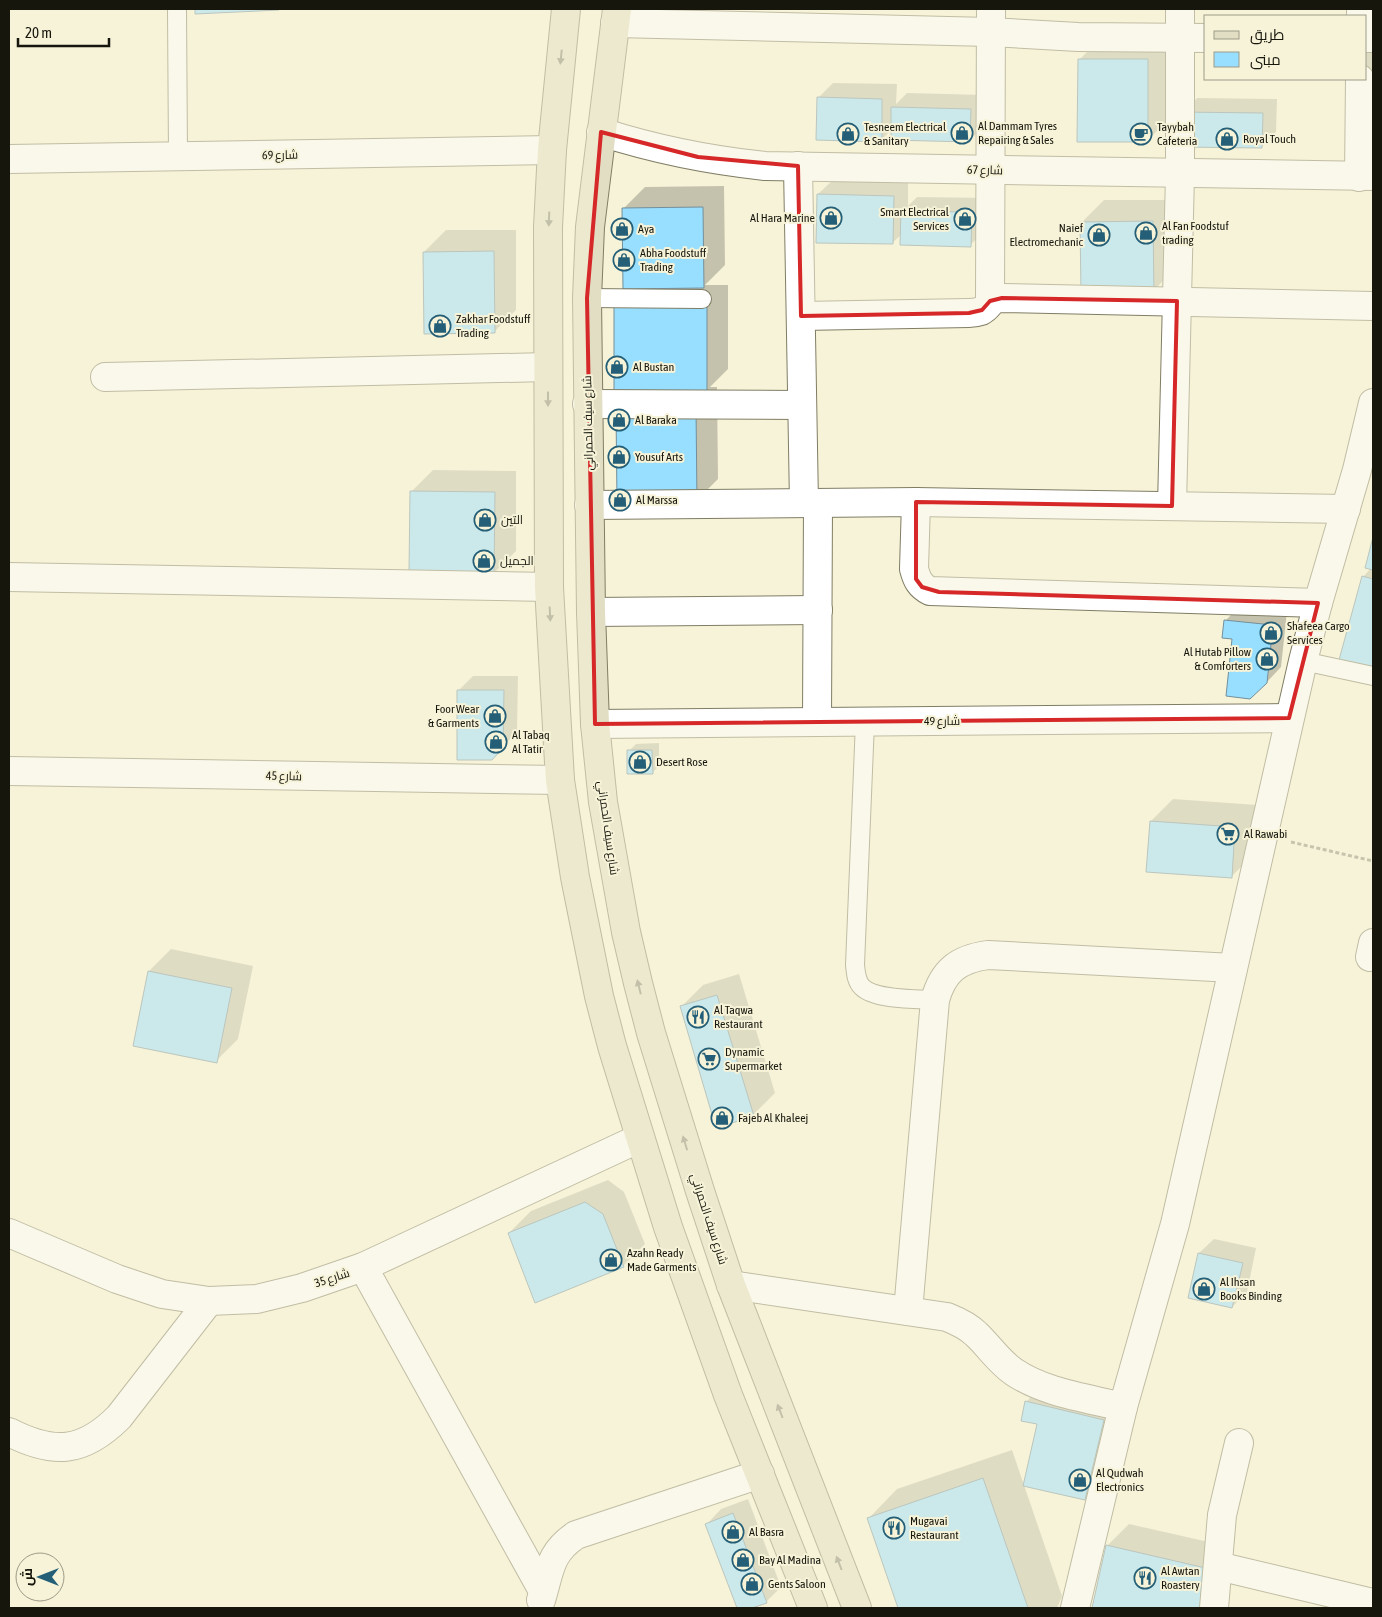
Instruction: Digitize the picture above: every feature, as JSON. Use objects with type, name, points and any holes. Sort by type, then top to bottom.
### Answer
[{"type":"street","points":[[566,9],[552,150],[548,226],[549,587],[560,780],[575,878],[612,1046],[668,1227],[698,1313],[813,1608]]},
{"type":"street","points":[[1172,506],[1180,174],[1193,38],[1180,9]]},
{"type":"street","points":[[616,16],[991,21],[1078,37],[1193,38]]},
{"type":"street","name":"شارع سيف الحمراني","points":[[616,16],[600,132],[590,227],[587,298],[591,612],[596,724],[603,802],[612,860],[638,984],[651,1034],[694,1172],[731,1285],[857,1608]]},
{"type":"street","points":[[990,301],[991,21]]},
{"type":"street","points":[[1360,80],[1366,177]]},
{"type":"street","name":"شارع 67","points":[[600,132],[632,142],[698,157],[756,165],[1366,177]]},
{"type":"street","name":"شارع 69","points":[[9,159],[552,150]]},
{"type":"street","points":[[798,166],[802,405],[818,610],[817,722]]},
{"type":"street","points":[[800,316],[969,313],[982,310],[990,301],[996,298],[1373,306]]},
{"type":"street","points":[[106,376],[548,367]]},
{"type":"street","points":[[1075,1608],[1123,1407],[1175,1224],[1303,660],[1346,509],[1365,470],[1373,403]]},
{"type":"street","points":[[587,404],[802,405]]},
{"type":"street","points":[[916,502],[914,569],[916,579],[922,587],[930,591],[1318,603]]},
{"type":"street","points":[[589,504],[916,502],[1346,509]]},
{"type":"street","points":[[9,577],[549,587]]},
{"type":"street","points":[[591,612],[818,610]]},
{"type":"street","name":"شارع 49","points":[[596,724],[1290,718]]},
{"type":"street","name":"شارع 45","points":[[9,771],[560,780]]},
{"type":"street","points":[[908,1310],[935,1000],[939,986],[948,973],[959,963],[973,957],[988,956],[1233,968]]},
{"type":"street","name":"شارع 35","points":[[9,1233],[117,1279],[162,1294],[209,1301],[256,1299],[302,1288],[363,1267],[640,1138]]},
{"type":"street","points":[[363,1267],[541,1600]]},
{"type":"street","points":[[731,1285],[946,1317],[962,1323],[976,1334],[1012,1372],[1028,1381],[1044,1388],[1123,1407]]},
{"type":"street","points":[[9,1432],[41,1446],[63,1447],[84,1443],[104,1432],[119,1417],[209,1301]]},
{"type":"street","points":[[1214,1608],[1222,1515],[1239,1443]]},
{"type":"street","points":[[541,1600],[554,1556],[564,1544],[576,1535],[760,1474]]},
{"type":"street","points":[[1218,1566],[1367,1604]]},
{"type":"lane","points":[[176,9],[178,156]]},
{"type":"lane","points":[[587,298],[702,299]]},
{"type":"lane","points":[[1303,660],[1373,676]]},
{"type":"lane","points":[[865,722],[856,977],[862,986],[871,993],[935,1000]]},
{"type":"path","points":[[1263,835],[1373,861]]},
{"type":"highlighted area","points":[[601,132],[698,157],[798,166],[801,316],[969,313],[982,310],[990,301],[1002,298],[1177,301],[1172,506],[916,502],[916,579],[922,587],[939,592],[1318,603],[1289,718],[595,724],[587,298]]},
{"type":"building","points":[[195,9],[279,9],[279,10],[195,14]]},
{"type":"building","points":[[1078,59],[1148,59],[1148,142],[1077,142]]},
{"type":"building","points":[[817,97],[882,99],[882,142],[816,140]]},
{"type":"building","points":[[891,107],[971,109],[970,142],[891,140]]},
{"type":"building","points":[[1181,112],[1263,113],[1262,148],[1181,147]]},
{"type":"building","points":[[817,194],[894,196],[893,244],[816,243]]},
{"type":"building","points":[[703,207],[704,288],[623,289],[622,208]]},
{"type":"building","points":[[901,211],[972,212],[971,247],[900,245]]},
{"type":"building","points":[[1153,221],[1154,292],[1081,293],[1080,222]]},
{"type":"building","points":[[494,251],[495,333],[424,334],[423,252]]},
{"type":"building","points":[[707,306],[707,392],[614,393],[614,307]]},
{"type":"building","points":[[696,408],[697,502],[617,503],[616,409]]},
{"type":"building","points":[[410,491],[495,492],[494,574],[409,573]]},
{"type":"building","points":[[1373,537],[1373,570],[1365,568]]},
{"type":"building","points":[[1362,576],[1373,579],[1373,669],[1339,660]]},
{"type":"building","points":[[1224,620],[1273,625],[1267,683],[1250,699],[1226,696],[1232,639],[1222,638]]},
{"type":"building","points":[[457,690],[504,690],[503,748],[492,760],[457,760]]},
{"type":"building","name":"Desert Rose","points":[[627,750],[652,750],[653,774],[627,774]]},
{"type":"building","points":[[1150,821],[1235,827],[1232,878],[1146,872]]},
{"type":"building","points":[[148,971],[232,988],[217,1063],[133,1046]]},
{"type":"building","points":[[717,995],[754,1116],[716,1128],[680,1006]]},
{"type":"building","points":[[585,1202],[603,1214],[624,1267],[535,1303],[508,1233]]},
{"type":"building","points":[[1198,1253],[1243,1263],[1232,1308],[1188,1298]]},
{"type":"building","points":[[1025,1401],[1104,1420],[1085,1500],[1023,1486],[1037,1424],[1021,1421]]},
{"type":"building","points":[[983,1478],[1028,1608],[898,1608],[867,1518]]},
{"type":"building","points":[[733,1513],[767,1603],[752,1608],[737,1608],[705,1524]]},
{"type":"building","points":[[1106,1545],[1210,1569],[1201,1608],[1092,1608]]},
{"type":"place","name":"Al Dammam Tyres Repairing & Sales","points":[[962,133]]},
{"type":"place","name":"Tesneem Electrical & Sanitary","points":[[848,134]]},
{"type":"place","name":"Tayybah Cafeteria","points":[[1141,134]]},
{"type":"place","name":"Royal Touch","points":[[1227,139]]},
{"type":"place","name":"Al Hara Marine","points":[[831,218]]},
{"type":"place","name":"Smart Electrical Services","points":[[965,219]]},
{"type":"place","name":"Aya","points":[[622,229]]},
{"type":"place","name":"Al Fan Foodstuf trading","points":[[1146,233]]},
{"type":"place","name":"Naief Electromechanic","points":[[1099,235]]},
{"type":"place","name":"Abha Foodstuff Trading","points":[[624,260]]},
{"type":"place","name":"Zakhar Foodstuff Trading","points":[[440,326]]},
{"type":"place","name":"Al Bustan","points":[[617,367]]},
{"type":"place","name":"Al Baraka","points":[[619,420]]},
{"type":"place","name":"Yousuf Arts","points":[[619,457]]},
{"type":"place","name":"Al Marssa","points":[[620,500]]},
{"type":"place","name":"التين","points":[[485,520]]},
{"type":"place","name":"الجميل","points":[[484,561]]},
{"type":"place","name":"Shafeea Cargo Services","points":[[1271,633]]},
{"type":"place","name":"Al Hutab Pillow & Comforters","points":[[1267,659]]},
{"type":"place","name":"Foor Wear & Garments","points":[[495,716]]},
{"type":"place","name":"Al Tabaq Al Tatir","points":[[496,742]]},
{"type":"place","name":"Desert Rose","points":[[640,762]]},
{"type":"place","name":"Al Rawabi","points":[[1228,834]]},
{"type":"place","name":"Al Taqwa Restaurant","points":[[698,1017]]},
{"type":"place","name":"Dynamic Supermarket","points":[[709,1059]]},
{"type":"place","name":"Fajeb Al Khaleej","points":[[722,1118]]},
{"type":"place","name":"Azahn Ready Made Garments","points":[[611,1260]]},
{"type":"place","name":"Al Ihsan Books Binding","points":[[1204,1289]]},
{"type":"place","name":"Al Qudwah Electronics","points":[[1080,1480]]},
{"type":"place","name":"Mugavai Restaurant","points":[[894,1528]]},
{"type":"place","name":"Al Basra","points":[[733,1532]]},
{"type":"place","name":"Bay Al Madina","points":[[743,1560]]},
{"type":"place","name":"Al Awtan Roastery","points":[[1145,1578]]},
{"type":"place","name":"Gents Saloon","points":[[752,1584]]}]
